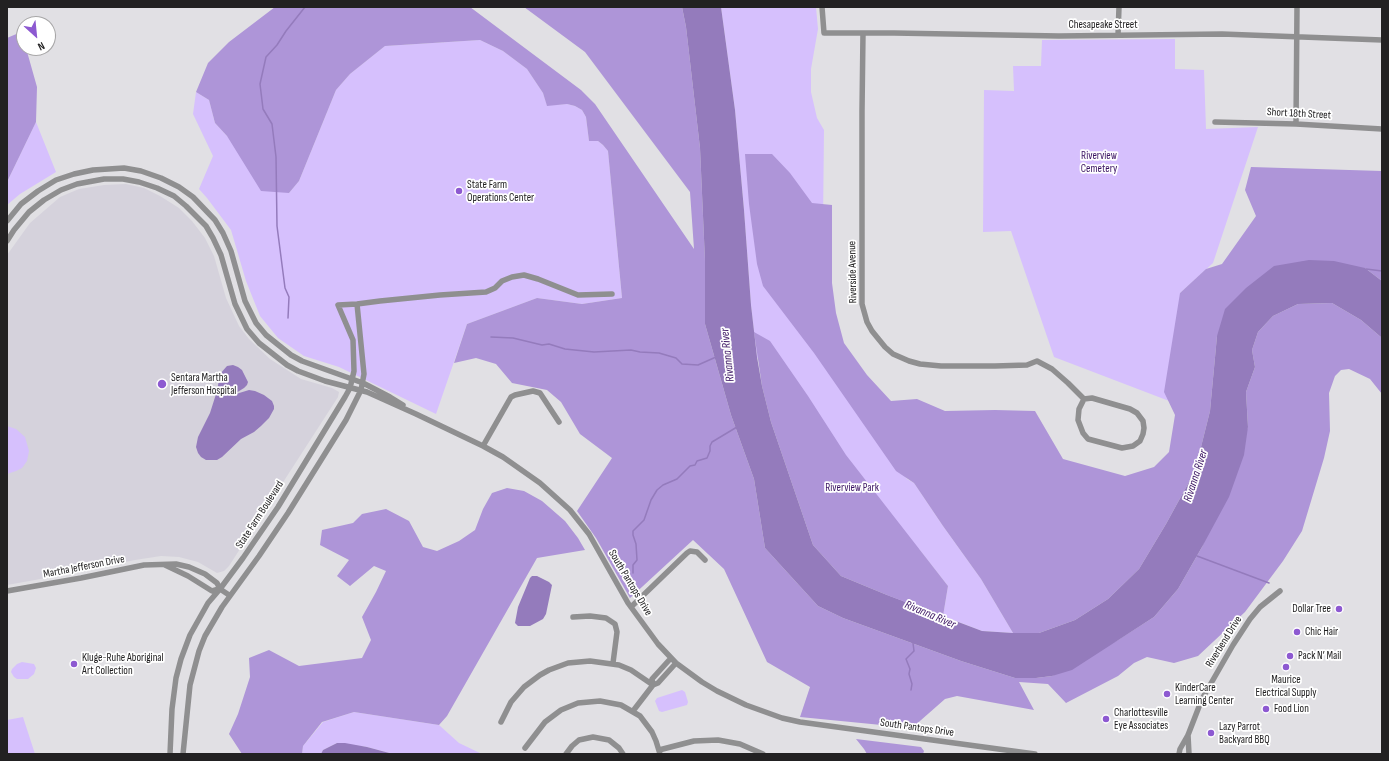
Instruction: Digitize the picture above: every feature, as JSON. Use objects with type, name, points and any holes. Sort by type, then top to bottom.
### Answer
[{"type":"street","name":"Chesapeake Street","points":[[822,7],[824,33],[1118,35],[1222,34],[1382,40]]},
{"type":"street","points":[[1118,35],[1119,7]]},
{"type":"street","points":[[1296,124],[1297,7]]},
{"type":"street","name":"Riverside Avenue","points":[[863,33],[862,304],[867,322],[872,331],[885,347],[894,354],[920,364],[940,366],[1000,366],[1027,365],[1037,361],[1052,369],[1084,399]]},
{"type":"street","name":"Short 18th Street","points":[[1215,122],[1296,124],[1382,129]]},
{"type":"street","name":"South Pantops Drive","points":[[7,222],[21,204],[38,191],[56,180],[74,174],[93,170],[124,168],[161,178],[179,187],[193,197],[215,220],[231,251],[245,301],[256,323],[266,335],[291,355],[302,361],[363,383],[390,397],[416,414]]},
{"type":"street","name":"South Pantops Drive","points":[[7,241],[29,212],[44,200],[61,190],[77,184],[104,179],[123,179],[139,182],[174,196],[206,226],[213,238],[221,255],[235,304],[247,328],[259,343],[282,361],[298,371],[325,381],[361,390],[416,414],[483,446],[525,472],[570,510],[590,534],[631,607],[658,644],[676,663],[702,682],[732,699],[758,710],[800,722],[1035,754]]},
{"type":"street","name":"State Farm Boulevard","points":[[170,754],[175,686],[186,644],[198,619],[278,507],[345,397],[353,380],[354,363],[352,340],[338,305],[486,292],[512,277],[524,275],[578,295],[612,294]]},
{"type":"street","name":"State Farm Boulevard","points":[[183,754],[187,702],[194,667],[205,636],[230,595],[285,518],[346,420],[361,390],[363,383],[362,347],[357,304]]},
{"type":"street","points":[[483,446],[511,397],[516,395],[533,391],[540,393],[559,422]]},
{"type":"street","points":[[1092,398],[1130,409],[1137,413],[1143,421],[1144,428],[1140,441],[1133,446],[1122,448],[1088,439],[1083,433],[1078,420],[1079,409],[1084,399],[1092,398]]},
{"type":"street","points":[[631,607],[690,551],[697,552],[706,560]]},
{"type":"street","name":"Martha Jefferson Drive","points":[[7,591],[144,565],[176,564],[189,567],[204,574],[218,583],[220,589],[230,595]]},
{"type":"street","name":"Martha Jefferson Drive","points":[[164,565],[188,576],[212,591],[220,589]]},
{"type":"street","name":"Riverbend Drive","points":[[1179,754],[1202,699],[1250,619],[1260,607],[1280,591]]},
{"type":"street","points":[[573,617],[590,616],[606,618],[615,624],[617,632],[613,664]]},
{"type":"street","points":[[653,685],[652,680],[671,658]]},
{"type":"street","points":[[500,722],[506,710],[530,681],[549,670],[568,663],[579,661],[601,661],[613,664],[631,670],[653,685]]},
{"type":"street","points":[[633,711],[653,685],[658,683],[676,663]]},
{"type":"street","points":[[525,748],[545,722],[557,712],[570,705],[600,701],[621,705],[633,711],[647,724],[660,752],[694,741],[718,740],[740,744],[763,754]]},
{"type":"street","name":"Riverbend Drive","points":[[1188,735],[1189,754]]},
{"type":"street","points":[[566,754],[572,746],[580,740],[593,737],[609,740],[619,748],[623,754]]},
{"type":"shaded area","name":"Sentara Martha Jefferson Hospital","points":[[126,184],[144,188],[160,196],[179,208],[192,221],[205,238],[214,256],[226,298],[239,326],[249,339],[270,359],[301,379],[332,388],[339,392],[338,397],[229,566],[224,571],[217,573],[198,562],[179,557],[161,556],[7,585],[7,255],[30,223],[60,197],[79,189],[104,185]]},
{"type":"green space","points":[[275,7],[470,7],[581,90],[595,104],[694,249],[690,192],[585,52],[524,7],[682,7],[686,27],[700,148],[705,261],[705,324],[731,415],[754,479],[765,548],[818,606],[843,618],[961,661],[1015,678],[1052,676],[1118,640],[1154,617],[1178,589],[1202,547],[1248,427],[1246,392],[1255,367],[1252,350],[1258,332],[1273,316],[1298,304],[1332,303],[1361,320],[1382,338],[1382,394],[1370,379],[1349,369],[1341,370],[1335,376],[1329,393],[1330,431],[1324,458],[1302,531],[1283,561],[1245,612],[1198,656],[1174,663],[1147,657],[1134,663],[1118,676],[1066,703],[1048,684],[1019,682],[1034,710],[957,696],[945,699],[912,728],[800,717],[810,687],[767,662],[724,569],[693,540],[630,598],[596,538],[577,511],[612,458],[580,434],[561,402],[547,390],[512,383],[496,364],[476,358],[454,363],[467,324],[537,298],[582,304],[622,298],[608,151],[598,141],[589,141],[586,117],[582,110],[567,104],[547,106],[543,93],[527,69],[503,51],[480,40],[385,46],[350,74],[336,90],[299,181],[289,193],[261,191],[227,136],[215,123],[209,100],[196,92],[208,63],[229,42]]},
{"type":"green space","name":"Riverview Park","points":[[721,7],[816,7],[818,29],[811,69],[811,92],[817,118],[824,130],[823,223],[840,388],[871,433],[907,479],[914,483],[981,579],[1013,633],[982,631],[943,616],[948,586],[919,549],[928,611],[887,595],[757,357],[751,305],[735,110]]},
{"type":"green space","points":[[16,34],[16,56],[28,56],[37,87],[36,122],[7,182],[7,38]]},
{"type":"green space","name":"Riverview Cemetery","points":[[1175,39],[1175,69],[1204,70],[1206,129],[1258,127],[1213,263],[1180,293],[1177,404],[1054,357],[1011,231],[983,232],[984,90],[1014,91],[1013,66],[1041,66],[1042,40]]},
{"type":"green space","points":[[480,40],[503,51],[527,69],[543,93],[547,105],[567,104],[582,110],[586,117],[589,141],[598,141],[608,151],[622,298],[582,304],[537,298],[467,324],[436,414],[339,367],[304,356],[278,338],[260,316],[246,281],[231,230],[199,189],[213,156],[193,114],[196,92],[209,100],[215,123],[289,193],[299,181],[336,90],[350,74],[385,46]]},
{"type":"green space","points":[[36,122],[56,172],[20,194],[7,205],[7,182]]},
{"type":"green space","points":[[745,154],[772,154],[790,173],[812,203],[832,205],[832,283],[836,313],[844,343],[867,375],[891,401],[917,399],[945,411],[1035,411],[1063,459],[1125,476],[1154,467],[1169,452],[1175,415],[1164,392],[1180,293],[1206,269],[1222,264],[1256,216],[1245,190],[1251,167],[1382,171],[1382,281],[1365,268],[1217,336],[1210,411],[1195,471],[1139,569],[1108,599],[1075,620],[1039,633],[1013,633],[981,579],[914,483],[896,471],[814,353],[763,286],[757,264],[749,204]]},
{"type":"green space","points":[[754,332],[770,341],[846,455],[948,586],[943,616],[841,576],[813,545],[771,422],[762,386]]},
{"type":"green space","points":[[7,426],[16,429],[25,437],[29,451],[27,461],[22,468],[7,474]]},
{"type":"green space","points":[[507,488],[524,491],[542,501],[565,521],[585,550],[537,558],[447,716],[439,725],[354,712],[322,722],[303,746],[302,754],[242,754],[229,734],[238,714],[250,677],[249,658],[269,650],[299,666],[362,658],[371,640],[362,617],[386,571],[374,566],[350,586],[337,576],[349,560],[320,545],[322,530],[353,523],[362,514],[386,509],[409,521],[423,547],[437,551],[459,541],[475,530],[483,509],[492,493]]},
{"type":"green space","points":[[22,662],[34,664],[36,668],[34,674],[28,679],[17,679],[11,672],[17,664]]},
{"type":"green space","points":[[682,690],[685,692],[688,702],[687,705],[662,712],[659,711],[655,701],[657,698]]},
{"type":"green space","points":[[354,712],[439,725],[459,743],[482,754],[393,754],[367,747],[337,743],[323,750],[321,754],[302,754],[303,746],[323,722]]},
{"type":"green space","points":[[23,717],[35,754],[7,754],[7,720]]},
{"type":"green space","points":[[856,739],[921,747],[924,751],[923,754],[867,754]]},
{"type":"water","name":"Rivanna River","points":[[682,7],[721,7],[735,110],[751,305],[762,386],[771,422],[813,545],[841,576],[982,631],[1039,633],[1075,620],[1108,599],[1139,569],[1195,471],[1210,411],[1217,336],[1225,309],[1246,288],[1274,266],[1309,260],[1334,261],[1365,268],[1382,281],[1382,338],[1361,320],[1332,303],[1298,304],[1273,316],[1258,332],[1252,350],[1255,367],[1246,392],[1248,427],[1244,455],[1229,497],[1202,547],[1178,589],[1154,617],[1072,670],[1052,676],[1015,678],[961,661],[843,618],[818,606],[765,548],[754,479],[731,415],[705,324],[705,261],[700,148],[686,27]]},
{"type":"water","points":[[233,365],[242,370],[248,382],[244,388],[236,394],[249,390],[255,391],[272,401],[274,409],[269,418],[261,426],[254,432],[241,439],[222,457],[217,460],[206,460],[198,453],[196,447],[198,437],[210,413],[217,391],[220,374],[227,366]]},
{"type":"water","points":[[532,576],[537,576],[552,585],[546,614],[543,619],[530,626],[518,626],[515,623],[518,607]]},
{"type":"water","points":[[337,743],[367,747],[393,754],[321,754],[323,750]]},
{"type":"waterway","points":[[288,318],[289,297],[285,288],[277,226],[276,157],[272,124],[263,109],[260,84],[266,57],[277,45],[305,7]]},
{"type":"waterway","points":[[1366,269],[1382,271]]},
{"type":"waterway","name":"Rivanna River","points":[[491,337],[513,338],[542,345],[549,344],[565,349],[594,352],[631,350],[659,353],[676,358],[682,364],[698,365],[716,357]]},
{"type":"waterway","points":[[633,573],[633,565],[637,560],[633,531],[644,520],[651,500],[657,490],[663,485],[677,479],[690,466],[695,465],[697,461],[707,458],[712,442],[737,427]]},
{"type":"waterway","points":[[1197,556],[1269,583]]},
{"type":"waterway","points":[[911,690],[912,684],[909,674],[910,669],[906,659],[914,651],[913,643]]},
{"type":"place","name":"State Farm Operations Center","points":[[459,191]]},
{"type":"place","name":"Sentara Martha Jefferson Hospital","points":[[162,384]]},
{"type":"place","name":"Dollar Tree","points":[[1339,609]]},
{"type":"place","name":"Chic Hair","points":[[1297,632]]},
{"type":"place","name":"Pack N’ Mail","points":[[1290,656]]},
{"type":"place","name":"Kluge-Ruhe Aboriginal Art Collection","points":[[74,664]]},
{"type":"place","name":"Maurice Electrical Supply","points":[[1286,667]]},
{"type":"place","name":"KinderCare Learning Center","points":[[1167,694]]},
{"type":"place","name":"Food Lion","points":[[1266,709]]},
{"type":"place","name":"Charlottesville Eye Associates","points":[[1106,719]]},
{"type":"place","name":"Lazy Parrot Backyard BBQ","points":[[1211,733]]}]
